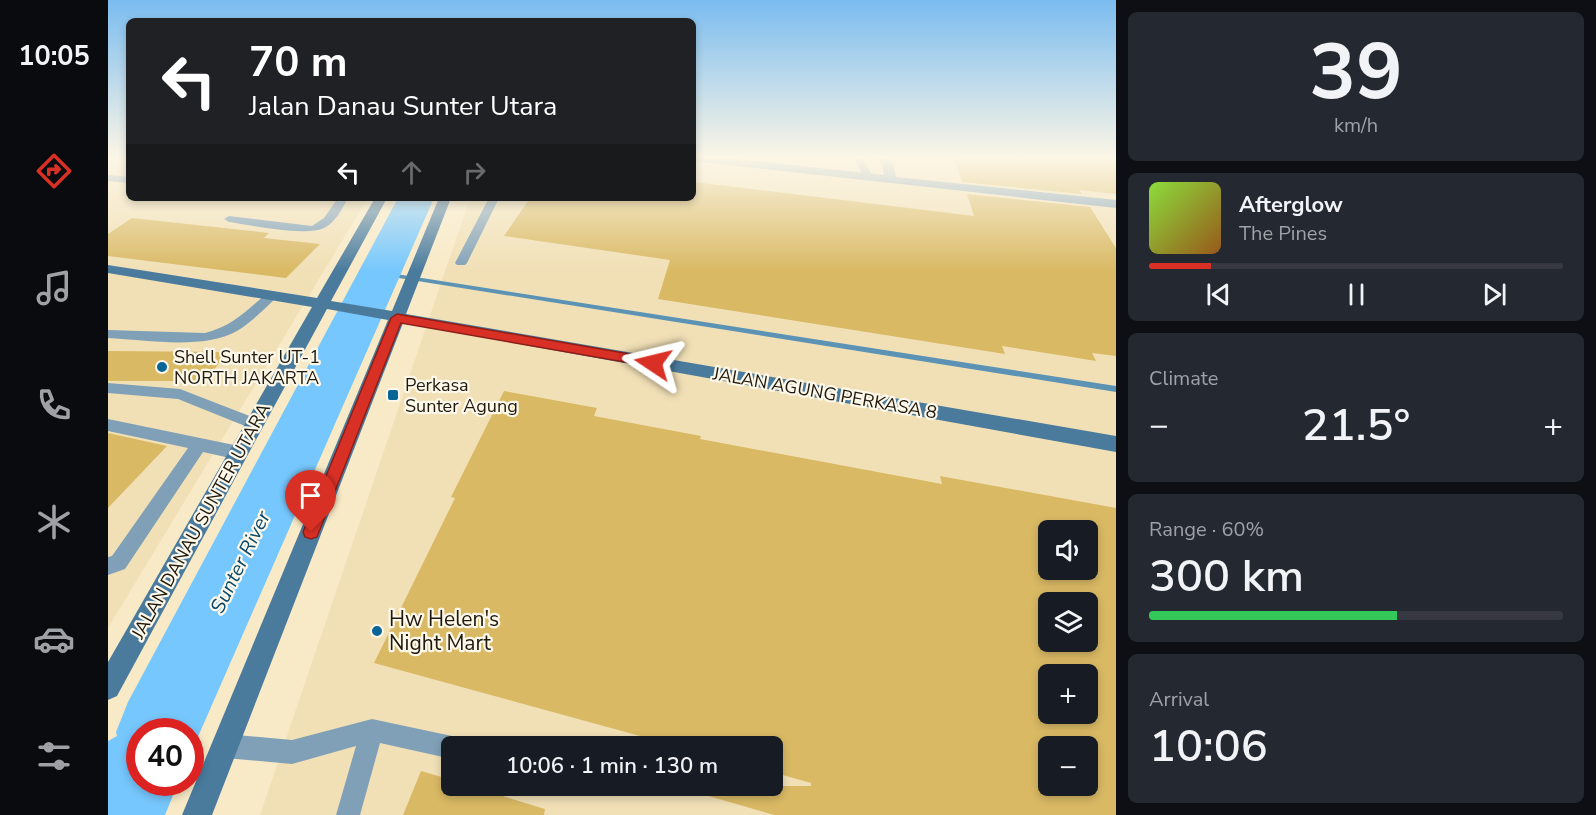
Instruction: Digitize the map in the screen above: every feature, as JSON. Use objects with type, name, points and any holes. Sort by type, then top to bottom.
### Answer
[{"type":"main road","name":"JALAN DANAU SUNTER UTARA","points":[[111,675],[255,424],[328,306],[380,201]]},
{"type":"main road","points":[[197,815],[394,313],[416,270],[444,201]]},
{"type":"main road","name":"JALAN AGUNG PERKASA 8","points":[[108,269],[328,306],[394,313],[1116,444]]},
{"type":"street","points":[[1032,195],[1116,204]]},
{"type":"lane","points":[[229,219],[313,229],[330,220],[341,201]]},
{"type":"lane","points":[[461,262],[492,201]]},
{"type":"lane","points":[[108,334],[205,337],[219,335],[230,332],[272,295]]},
{"type":"lane","points":[[108,388],[180,394],[255,424]]},
{"type":"lane","points":[[108,425],[239,453]]},
{"type":"lane","points":[[108,566],[118,563],[199,445]]},
{"type":"lane","points":[[225,746],[292,752],[372,730],[441,746]]},
{"type":"lane","points":[[348,815],[372,730]]},
{"type":"shaded area","points":[[108,195],[126,195],[126,201],[366,201],[108,628]]},
{"type":"shaded area","points":[[696,195],[1116,195],[1116,815],[260,815],[469,201],[696,201]]},
{"type":"building","points":[[696,195],[801,195],[974,216],[967,195],[977,195],[1090,207],[1116,248],[1116,356],[1092,353],[1096,361],[1002,346],[1005,354],[658,299],[670,260],[504,236],[528,201],[696,201]]},
{"type":"building","points":[[132,218],[269,233],[264,238],[320,244],[286,278],[108,256],[108,234]]},
{"type":"building","name":"Shell Sunter UT-1 NORTH JAKARTA","points":[[108,351],[226,352],[207,381],[108,381]]},
{"type":"building","points":[[504,391],[597,408],[594,416],[701,436],[700,439],[942,484],[940,476],[1116,508],[1116,815],[774,815],[708,796],[783,796],[783,786],[811,786],[811,783],[783,775],[783,736],[640,736],[374,663],[455,498],[451,497]]},
{"type":"building","points":[[108,433],[167,446],[108,508]]},
{"type":"building","points":[[421,771],[441,777],[441,796],[503,796],[545,809],[544,815],[403,815]]},
{"type":"waterway","name":"Sunter River","points":[[165,718],[415,201]]},
{"type":"waterway","points":[[380,273],[1116,389]]},
{"type":"waterway","name":"Sunter River","points":[[118,815],[127,796]]},
{"type":"place","name":"Shell Sunter UT-1 NORTH JAKARTA","points":[[162,367]]},
{"type":"place","name":"Perkasa Sunter Agung","points":[[393,395]]},
{"type":"place","name":"Hw Helen's Night Mart","points":[[377,631]]},
{"type":"route","points":[[311,532],[397,318],[653,363]]}]
